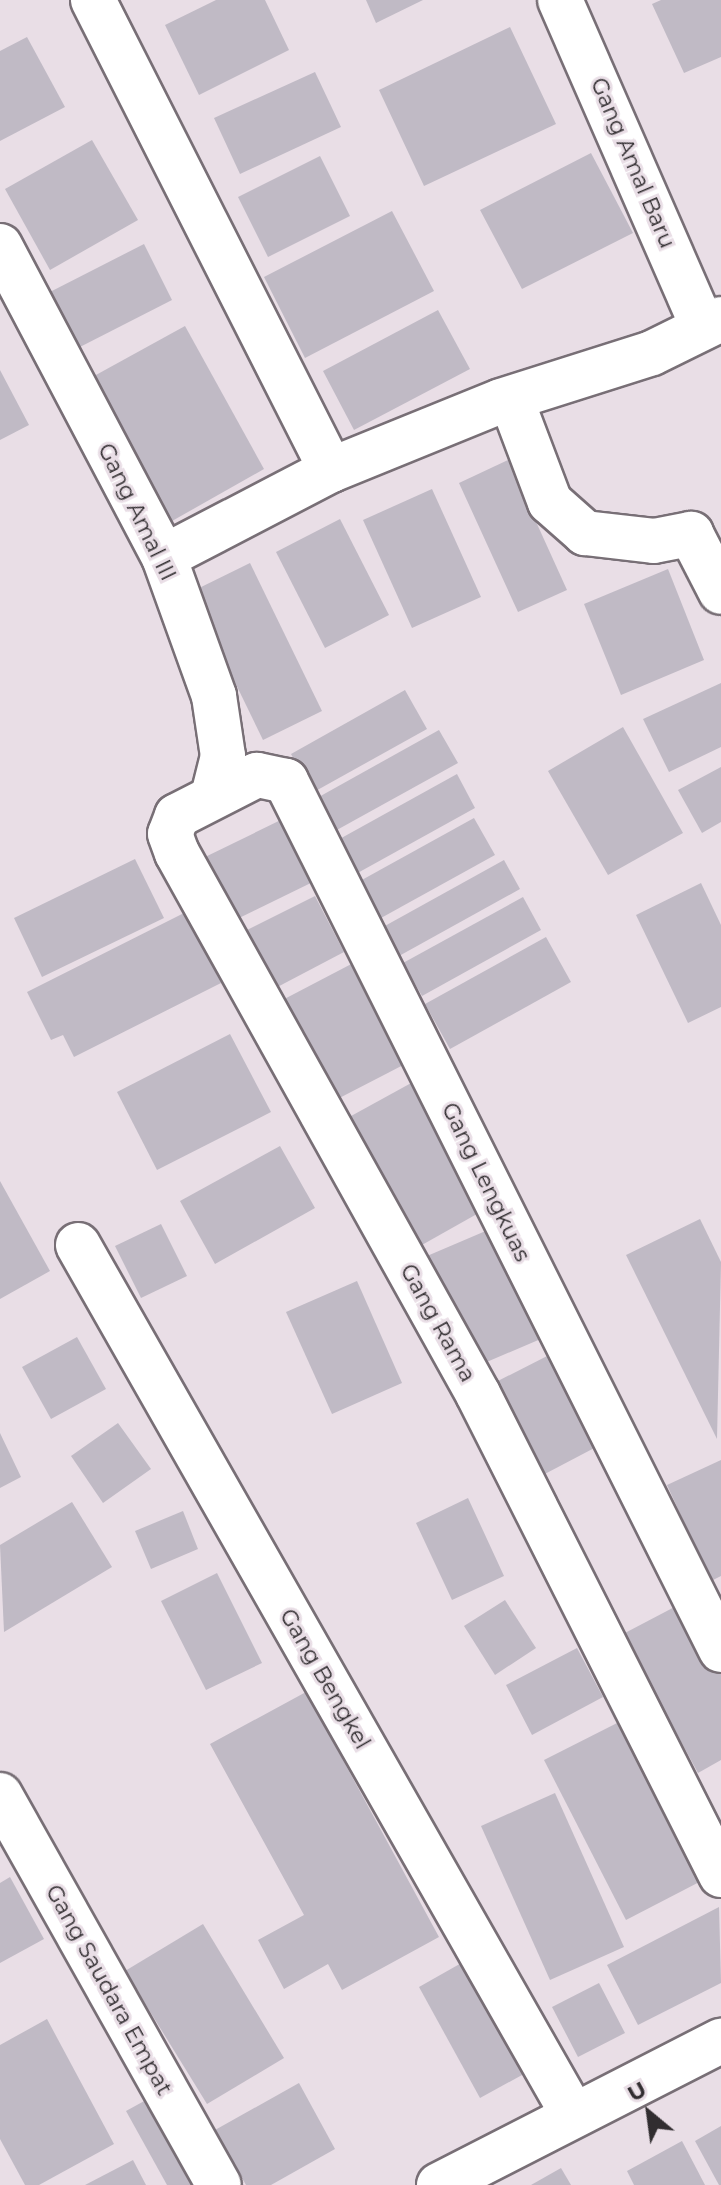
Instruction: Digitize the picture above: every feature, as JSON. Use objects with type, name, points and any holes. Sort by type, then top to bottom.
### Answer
[{"type":"street","points":[[93,0],[331,470]]},
{"type":"street","name":"Gang Amal Baru","points":[[560,0],[712,323]]},
{"type":"street","name":"Gang Amal III","points":[[0,246],[164,557],[214,696],[223,756],[214,793]]},
{"type":"street","points":[[164,557],[331,470],[511,399],[652,353],[712,323]]},
{"type":"street","points":[[511,399],[550,502],[585,533],[654,541],[691,534],[721,592]]},
{"type":"street","name":"Gang Lengkuas","points":[[214,793],[257,775],[286,781],[296,797],[721,1650]]},
{"type":"street","name":"Gang Rama","points":[[214,793],[177,816],[170,834],[177,853],[478,1394],[721,1875]]},
{"type":"street","name":"Gang Bengkel","points":[[78,1245],[572,2113]]},
{"type":"street","name":"Gang Saudara Empat","points":[[0,1795],[219,2185]]},
{"type":"street","points":[[439,2185],[572,2113],[721,2041]]},
{"type":"building","points":[[216,0],[265,0],[289,50],[199,95],[165,25]]},
{"type":"building","points":[[366,0],[423,0],[376,23]]},
{"type":"building","points":[[661,0],[721,0],[721,57],[684,73],[652,4]]},
{"type":"building","points":[[510,27],[556,124],[424,186],[379,90]]},
{"type":"building","points":[[27,37],[65,107],[0,141],[0,51]]},
{"type":"building","points":[[315,72],[341,127],[240,174],[214,118]]},
{"type":"building","points":[[92,140],[138,220],[50,270],[5,189]]},
{"type":"building","points":[[591,153],[633,233],[522,289],[480,210]]},
{"type":"building","points":[[320,156],[350,216],[268,257],[238,197]]},
{"type":"building","points":[[392,211],[434,291],[305,358],[264,277]]},
{"type":"building","points":[[144,244],[172,300],[76,349],[48,293]]},
{"type":"building","points":[[438,310],[470,369],[354,430],[323,371]]},
{"type":"building","points":[[185,326],[264,469],[165,525],[85,381]]},
{"type":"building","points":[[0,370],[29,425],[0,440]]},
{"type":"building","points":[[508,460],[567,590],[518,612],[459,483]]},
{"type":"building","points":[[432,489],[481,597],[412,628],[363,520]]},
{"type":"building","points":[[340,519],[389,615],[325,648],[276,552]]},
{"type":"building","points":[[250,563],[322,711],[263,740],[191,592]]},
{"type":"building","points":[[668,569],[704,660],[621,695],[584,604]]},
{"type":"building","points":[[721,683],[721,747],[669,772],[643,719]]},
{"type":"building","points":[[405,690],[427,729],[312,793],[291,754]]},
{"type":"building","points":[[623,727],[683,833],[608,875],[548,771]]},
{"type":"building","points":[[439,730],[458,763],[335,831],[317,798]]},
{"type":"building","points":[[721,767],[721,822],[702,833],[678,790]]},
{"type":"building","points":[[457,774],[475,808],[354,875],[336,841]]},
{"type":"building","points":[[289,816],[319,879],[231,922],[201,859]]},
{"type":"building","points":[[474,818],[495,855],[381,918],[360,881]]},
{"type":"building","points":[[135,859],[164,918],[42,977],[14,918]]},
{"type":"building","points":[[504,860],[520,889],[399,956],[383,927]]},
{"type":"building","points":[[701,883],[721,925],[721,1007],[688,1023],[636,915]]},
{"type":"building","points":[[315,896],[344,952],[266,993],[237,935]]},
{"type":"building","points":[[523,897],[541,930],[422,996],[403,963]]},
{"type":"building","points":[[186,912],[221,983],[74,1057],[63,1035],[51,1040],[27,992]]},
{"type":"building","points":[[546,937],[571,982],[450,1049],[425,1004]]},
{"type":"building","points":[[359,960],[411,1061],[322,1107],[271,1006]]},
{"type":"building","points":[[230,1034],[271,1112],[157,1170],[117,1092]]},
{"type":"building","points":[[413,1082],[484,1210],[413,1250],[342,1121]]},
{"type":"building","points":[[280,1146],[315,1208],[215,1264],[180,1201]]},
{"type":"building","points":[[0,1181],[50,1271],[0,1299]]},
{"type":"building","points":[[700,1219],[721,1262],[717,1439],[626,1255]]},
{"type":"building","points":[[161,1224],[187,1276],[141,1298],[115,1246]]},
{"type":"building","points":[[502,1224],[550,1335],[475,1367],[427,1256]]},
{"type":"building","points":[[357,1281],[402,1383],[332,1414],[286,1312]]},
{"type":"building","points":[[77,1337],[106,1389],[51,1419],[22,1367]]},
{"type":"building","points":[[553,1353],[600,1445],[541,1476],[494,1383]]},
{"type":"building","points":[[118,1423],[151,1469],[103,1503],[71,1456]]},
{"type":"building","points":[[0,1433],[21,1477],[0,1488]]},
{"type":"building","points":[[721,1460],[721,1576],[711,1581],[667,1485]]},
{"type":"building","points":[[468,1498],[504,1576],[452,1600],[416,1523]]},
{"type":"building","points":[[72,1502],[112,1567],[4,1632],[0,1545]]},
{"type":"building","points":[[183,1511],[198,1549],[151,1569],[135,1531]]},
{"type":"building","points":[[217,1573],[262,1663],[206,1690],[161,1601]]},
{"type":"building","points":[[505,1600],[536,1648],[495,1675],[464,1626]]},
{"type":"building","points":[[684,1602],[721,1670],[721,1760],[698,1773],[623,1634]]},
{"type":"building","points":[[577,1648],[603,1697],[532,1735],[506,1685]]},
{"type":"building","points":[[306,1692],[439,1937],[342,1990],[328,1964],[284,1989],[258,1940],[304,1915],[210,1744]]},
{"type":"building","points":[[627,1718],[709,1877],[626,1920],[544,1760]]},
{"type":"building","points":[[555,1793],[624,1947],[550,1980],[481,1826]]},
{"type":"building","points":[[10,1877],[44,1939],[0,1963],[0,1883]]},
{"type":"building","points":[[719,1907],[721,1983],[638,2025],[607,1965]]},
{"type":"building","points":[[203,1924],[284,2058],[207,2104],[125,1971]]},
{"type":"building","points":[[472,1957],[533,2069],[480,2098],[419,1987]]},
{"type":"building","points":[[599,1983],[625,2033],[578,2057],[552,2007]]},
{"type":"building","points":[[47,2019],[114,2144],[39,2185],[25,2185],[0,2139],[0,2045]]},
{"type":"building","points":[[299,2083],[335,2149],[271,2185],[246,2185],[215,2130]]},
{"type":"building","points":[[157,2094],[208,2185],[167,2185],[126,2111]]},
{"type":"building","points":[[721,2126],[721,2185],[719,2185],[695,2141]]},
{"type":"building","points":[[682,2141],[705,2185],[634,2185],[627,2171]]},
{"type":"building","points":[[133,2160],[146,2185],[85,2185]]},
{"type":"building","points":[[561,2168],[571,2185],[531,2185]]}]
